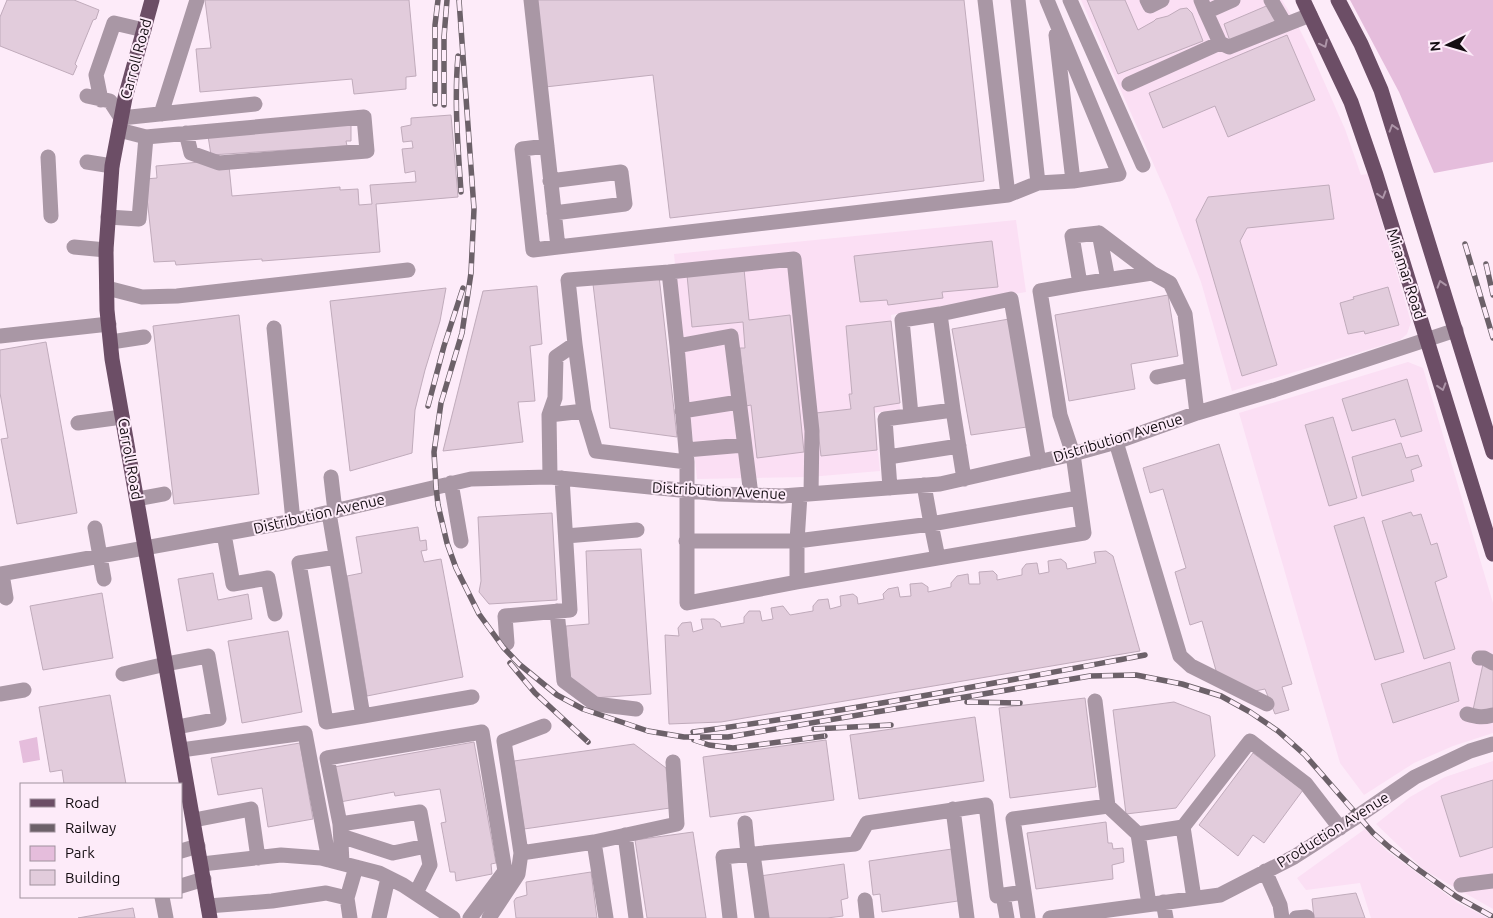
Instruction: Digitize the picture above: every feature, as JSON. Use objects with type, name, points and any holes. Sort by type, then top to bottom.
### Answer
[{"type":"main road","name":"Carroll Road","points":[[152,0],[125,98],[112,166],[106,250],[109,324],[122,417],[209,912]]},
{"type":"main road","name":"Miramar Road","points":[[1303,0],[1351,102],[1428,340],[1493,554]]},
{"type":"main road","name":"Miramar Road","points":[[1338,0],[1361,44],[1381,90],[1493,452]]},
{"type":"street","points":[[161,114],[197,0]]},
{"type":"street","points":[[531,0],[558,247]]},
{"type":"street","points":[[985,0],[1008,196]]},
{"type":"street","points":[[1018,0],[1038,183]]},
{"type":"street","points":[[547,146],[522,149],[533,250],[1008,196],[1038,183],[1119,174],[1047,0]]},
{"type":"street","points":[[1070,0],[1142,165]]},
{"type":"street","points":[[1147,0],[1150,6],[1162,0]]},
{"type":"street","points":[[1233,0],[1203,6],[1220,43],[1229,47],[1310,14]]},
{"type":"street","points":[[1271,0],[1285,24]]},
{"type":"street","points":[[1054,17],[1073,180]]},
{"type":"street","points":[[144,30],[114,23],[96,75],[94,98],[110,101],[120,124],[146,137],[186,132],[364,117],[367,151],[219,162],[191,153],[186,132]]},
{"type":"street","points":[[1129,84],[1220,43]]},
{"type":"street","points":[[120,124],[161,114],[255,104]]},
{"type":"street","points":[[108,217],[139,219],[146,137]]},
{"type":"street","points":[[48,157],[51,216]]},
{"type":"street","points":[[87,162],[112,166]]},
{"type":"street","points":[[550,181],[621,172],[625,204],[554,213]]},
{"type":"street","points":[[1099,233],[1108,280]]},
{"type":"street","points":[[1080,284],[1072,236],[1099,233],[1152,273],[1170,283],[1185,314],[1197,413]]},
{"type":"street","points":[[74,247],[106,250]]},
{"type":"street","points":[[744,445],[686,456],[596,451],[584,411],[568,280],[794,259],[812,431],[806,494],[797,541],[798,582]]},
{"type":"street","points":[[107,288],[142,297],[177,296],[408,270]]},
{"type":"street","points":[[669,272],[686,456],[687,603],[1084,533],[1073,454],[1060,415],[1040,291],[1152,273]]},
{"type":"street","points":[[911,415],[902,320],[1012,300],[1039,462]]},
{"type":"street","points":[[940,314],[964,479]]},
{"type":"street","points":[[0,336],[109,324]]},
{"type":"street","points":[[274,328],[293,521]]},
{"type":"street","name":"Distribution Avenue","points":[[1,574],[293,521],[471,479],[556,478],[720,494],[782,496],[940,484],[1073,454],[1116,442],[1197,413],[1456,330]]},
{"type":"street","points":[[677,346],[730,336],[751,495]]},
{"type":"street","points":[[111,342],[144,337]]},
{"type":"street","points":[[508,643],[505,616],[570,610],[566,536],[556,478],[549,415],[555,398],[556,357],[575,344]]},
{"type":"street","points":[[1157,377],[1191,370]]},
{"type":"street","points":[[682,411],[739,402]]},
{"type":"street","points":[[890,488],[885,419],[953,410]]},
{"type":"street","points":[[549,415],[584,411]]},
{"type":"street","points":[[78,423],[122,417]]},
{"type":"street","points":[[1116,442],[1180,656],[1191,666],[1267,704]]},
{"type":"street","points":[[888,457],[959,446]]},
{"type":"street","points":[[331,477],[336,557],[363,716]]},
{"type":"street","points":[[451,483],[461,541]]},
{"type":"street","points":[[924,485],[938,558]]},
{"type":"street","points":[[136,499],[164,494]]},
{"type":"street","points":[[686,542],[797,541],[931,524],[1078,498]]},
{"type":"street","points":[[95,528],[104,579]]},
{"type":"street","points":[[566,536],[637,530]]},
{"type":"street","points":[[224,534],[233,584],[268,578],[275,614]]},
{"type":"street","points":[[336,557],[299,563],[326,722],[472,697]]},
{"type":"street","points":[[1,574],[6,598]]},
{"type":"street","points":[[557,611],[564,681],[595,704],[636,709]]},
{"type":"street","points":[[123,674],[208,656],[219,720],[177,727]]},
{"type":"street","points":[[0,694],[24,690]]},
{"type":"street","points":[[1095,701],[1108,806],[1138,834],[1156,903],[1166,918]]},
{"type":"street","points":[[1467,714],[1485,718],[1493,715]]},
{"type":"street","points":[[489,918],[518,874],[521,853],[504,741],[544,726]]},
{"type":"street","points":[[350,918],[342,863],[341,830],[328,758],[482,732],[505,871],[470,918]]},
{"type":"street","points":[[181,750],[305,733],[342,863]]},
{"type":"street","points":[[1138,834],[1183,828],[1250,741],[1306,784],[1340,828]]},
{"type":"street","name":"Production Avenue","points":[[1050,918],[1220,894],[1294,857],[1415,777],[1470,751],[1493,744]]},
{"type":"street","points":[[521,853],[594,842],[678,824],[674,762]]},
{"type":"street","points":[[730,918],[723,857],[855,844],[867,823],[986,805],[997,896],[1024,892]]},
{"type":"street","points":[[1028,918],[1013,819],[1108,806]]},
{"type":"street","points":[[194,820],[251,809],[258,858]]},
{"type":"street","points":[[953,809],[967,918]]},
{"type":"street","points":[[341,830],[420,812],[430,865],[416,893]]},
{"type":"street","points":[[745,823],[762,918]]},
{"type":"street","points":[[1183,828],[1194,898]]},
{"type":"street","points":[[341,830],[393,853],[426,846]]},
{"type":"street","points":[[625,835],[636,918]]},
{"type":"street","points":[[594,842],[606,918]]},
{"type":"street","points":[[182,851],[198,846]]},
{"type":"street","points":[[182,885],[203,872],[258,858],[280,855],[321,858],[379,873],[404,885],[453,918]]},
{"type":"street","points":[[1264,872],[1280,905],[1282,918]]},
{"type":"street","points":[[379,918],[388,878]]},
{"type":"street","points":[[1461,885],[1493,881]]},
{"type":"street","points":[[209,912],[326,893],[347,898]]},
{"type":"street","points":[[1003,895],[1007,918]]},
{"type":"street","points":[[162,898],[166,918]]},
{"type":"street","points":[[865,900],[866,918]]},
{"type":"shaded area","points":[[1081,0],[1282,0],[1310,50],[1345,129],[1361,175],[1368,174],[1411,322],[1407,334],[1400,340],[1232,391],[1201,282],[1168,197]]},
{"type":"shaded area","points":[[1016,220],[1026,292],[891,315],[900,409],[874,413],[880,471],[809,477],[697,479],[674,254]]},
{"type":"shaded area","points":[[1408,362],[1423,368],[1493,603],[1493,733],[1453,746],[1414,763],[1364,795],[1340,763],[1239,413]]},
{"type":"shaded area","points":[[1493,761],[1493,909],[1424,870],[1376,824],[1410,797],[1445,777]]},
{"type":"shaded area","points":[[1365,829],[1387,851],[1458,903],[1488,918],[1371,918],[1360,883],[1306,890],[1297,878]]},
{"type":"green space","points":[[1350,0],[1493,0],[1493,162],[1434,173],[1399,92]]},
{"type":"green space","points":[[37,737],[40,760],[23,763],[19,741]]},
{"type":"building","points":[[7,0],[74,0],[99,10],[75,64],[77,66],[73,75],[0,46],[0,17]]},
{"type":"building","points":[[205,0],[409,0],[416,76],[406,77],[406,89],[354,94],[352,79],[200,92],[196,49],[211,48]]},
{"type":"building","points":[[535,0],[964,0],[984,181],[670,218],[653,75],[545,87]]},
{"type":"building","points":[[1087,0],[1125,0],[1138,30],[1156,19],[1187,8],[1192,13],[1203,41],[1118,74]]},
{"type":"building","points":[[1271,4],[1278,20],[1230,41],[1224,24]]},
{"type":"building","points":[[1287,35],[1315,100],[1228,137],[1215,106],[1163,128],[1149,93]]},
{"type":"building","points":[[451,115],[458,197],[376,204],[380,252],[176,265],[175,261],[154,262],[145,179],[157,178],[156,166],[211,161],[229,166],[232,196],[340,187],[340,190],[358,189],[359,205],[372,204],[370,185],[416,182],[415,171],[405,173],[402,149],[413,148],[412,141],[403,142],[401,127],[411,125],[411,118]]},
{"type":"building","points":[[351,124],[351,141],[346,141],[347,146],[211,155],[208,136]]},
{"type":"building","points":[[1329,185],[1334,219],[1247,228],[1240,241],[1277,365],[1242,376],[1196,220],[1208,197]]},
{"type":"building","points":[[992,241],[998,287],[942,292],[943,298],[888,305],[887,300],[860,302],[854,256]]},
{"type":"building","points":[[744,269],[749,320],[790,315],[804,452],[757,458],[751,405],[746,406],[740,348],[745,348],[743,322],[692,327],[687,275]]},
{"type":"building","points":[[659,276],[677,437],[610,428],[593,284]]},
{"type":"building","points":[[537,286],[542,344],[530,346],[535,401],[518,402],[523,442],[443,451],[483,291]]},
{"type":"building","points":[[1388,287],[1399,325],[1365,334],[1364,331],[1348,334],[1340,303],[1354,299],[1353,297]]},
{"type":"building","points":[[446,288],[440,321],[415,410],[412,453],[350,471],[330,301]]},
{"type":"building","points":[[1168,295],[1178,356],[1131,364],[1135,389],[1069,401],[1055,315]]},
{"type":"building","points":[[239,315],[259,494],[174,504],[153,326]]},
{"type":"building","points":[[1009,319],[1027,427],[971,435],[952,329]]},
{"type":"building","points":[[891,321],[900,403],[874,407],[877,450],[821,456],[816,413],[851,409],[849,394],[852,394],[846,326]]},
{"type":"building","points":[[46,342],[77,513],[17,524],[1,439],[8,438],[0,393],[0,350]]},
{"type":"building","points":[[1407,379],[1422,431],[1401,437],[1395,419],[1352,431],[1342,399]]},
{"type":"building","points":[[1333,417],[1357,498],[1329,506],[1305,425]]},
{"type":"building","points":[[1401,443],[1406,458],[1418,455],[1422,466],[1411,470],[1414,481],[1362,496],[1352,457]]},
{"type":"building","points":[[1219,444],[1292,684],[1282,687],[1289,710],[1275,714],[1265,689],[1255,691],[1217,674],[1202,621],[1190,625],[1175,572],[1186,568],[1163,489],[1150,493],[1143,468]]},
{"type":"building","points":[[1411,512],[1413,516],[1421,514],[1431,545],[1437,543],[1447,577],[1435,582],[1455,649],[1424,659],[1382,521]]},
{"type":"building","points":[[552,513],[557,600],[489,604],[479,592],[481,581],[478,517]]},
{"type":"building","points":[[1364,517],[1404,652],[1375,660],[1334,526]]},
{"type":"building","points":[[418,527],[420,541],[426,540],[427,550],[421,551],[424,562],[441,559],[463,677],[367,696],[347,576],[362,573],[356,537]]},
{"type":"building","points":[[641,549],[651,694],[593,698],[570,677],[566,626],[589,624],[586,551]]},
{"type":"building","points":[[1106,551],[1113,556],[1140,651],[721,722],[669,724],[665,635],[679,636],[678,628],[682,623],[691,622],[693,632],[703,629],[701,619],[714,619],[720,623],[721,627],[744,623],[744,617],[749,611],[760,611],[762,621],[773,619],[771,608],[783,606],[790,615],[813,611],[813,606],[818,600],[828,599],[830,609],[841,606],[840,596],[853,594],[857,597],[858,604],[884,599],[883,594],[888,589],[898,587],[900,597],[911,596],[910,584],[922,583],[928,587],[928,592],[951,587],[951,583],[957,576],[968,574],[969,584],[980,584],[979,572],[993,571],[997,575],[997,580],[1022,575],[1022,569],[1026,564],[1037,563],[1039,574],[1049,572],[1048,561],[1061,559],[1066,563],[1067,569],[1096,563],[1094,552]]},
{"type":"building","points":[[213,573],[218,600],[248,594],[252,619],[187,631],[178,579]]},
{"type":"building","points":[[102,593],[113,658],[43,670],[30,606]]},
{"type":"building","points":[[288,631],[302,712],[242,723],[228,641]]},
{"type":"building","points":[[1450,662],[1459,701],[1393,723],[1381,684]]},
{"type":"building","points":[[1483,664],[1493,669],[1493,711],[1473,710]]},
{"type":"building","points":[[110,695],[126,783],[64,783],[62,770],[50,772],[39,707]]},
{"type":"building","points":[[1085,698],[1096,787],[1010,798],[999,708]]},
{"type":"building","points":[[1174,702],[1210,716],[1215,756],[1176,808],[1126,814],[1113,710]]},
{"type":"building","points":[[975,717],[984,781],[859,799],[850,735]]},
{"type":"building","points":[[826,740],[834,800],[710,817],[703,757]]},
{"type":"building","points":[[474,742],[496,863],[491,864],[492,874],[456,881],[455,872],[450,872],[441,823],[446,822],[440,789],[395,796],[394,792],[340,802],[334,767]]},
{"type":"building","points":[[300,743],[313,819],[268,827],[262,788],[218,795],[211,758]]},
{"type":"building","points":[[634,744],[666,768],[670,808],[524,829],[514,761]]},
{"type":"building","points":[[1253,753],[1303,790],[1264,843],[1253,835],[1238,856],[1199,825]]},
{"type":"building","points":[[1493,780],[1493,847],[1460,857],[1441,796]]},
{"type":"building","points":[[1106,822],[1108,843],[1112,843],[1113,849],[1123,848],[1124,862],[1112,865],[1113,879],[1036,889],[1027,833]]},
{"type":"building","points":[[693,832],[706,918],[647,918],[635,840]]},
{"type":"building","points":[[952,849],[958,901],[882,912],[880,894],[873,895],[869,861]]},
{"type":"building","points":[[844,864],[848,898],[841,900],[843,916],[827,918],[766,918],[760,876]]},
{"type":"building","points":[[591,872],[597,918],[516,918],[514,901],[516,898],[527,895],[526,882]]},
{"type":"building","points":[[1356,893],[1365,918],[1314,918],[1312,899]]},
{"type":"building","points":[[133,908],[135,918],[78,918]]},
{"type":"railway","points":[[435,104],[435,25],[438,0]]},
{"type":"railway","points":[[444,105],[444,37],[447,0]]},
{"type":"railway","points":[[459,0],[474,209],[471,273],[462,333],[441,403],[434,452],[436,487],[438,505],[447,543],[456,568],[479,614],[503,647],[519,664],[557,695],[583,709],[648,731],[684,737],[728,737],[1090,676],[1136,675],[1182,684],[1221,696],[1250,712],[1278,731],[1305,755],[1373,833],[1389,847],[1457,897],[1493,917]]},
{"type":"railway","points":[[458,56],[456,107],[461,192]]},
{"type":"railway","points":[[1465,244],[1493,338]]},
{"type":"railway","points":[[1486,264],[1493,295]]},
{"type":"railway","points":[[428,406],[444,346],[463,288]]},
{"type":"railway","points":[[693,732],[863,706],[1145,655]]},
{"type":"railway","points":[[510,663],[535,693],[588,742]]},
{"type":"railway","points":[[967,702],[1020,703]]},
{"type":"railway","points":[[814,729],[891,725]]},
{"type":"railway","points":[[694,740],[709,745],[733,748],[825,736]]}]
